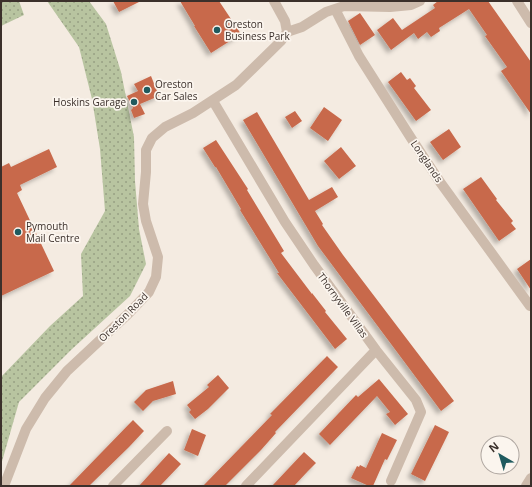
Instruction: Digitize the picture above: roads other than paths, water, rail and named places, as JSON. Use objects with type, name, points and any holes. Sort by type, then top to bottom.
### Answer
[{"type":"street","points":[[274,1],[285,21],[287,32],[302,27],[331,10],[344,6],[364,4],[390,6],[411,5],[420,1]]},
{"type":"street","points":[[518,1],[531,23]]},
{"type":"street","name":"Longlands","points":[[331,10],[440,182],[530,306]]},
{"type":"street","name":"Oreston Road","points":[[4,486],[26,429],[45,398],[67,371],[128,314],[149,292],[156,277],[158,257],[146,221],[143,204],[146,172],[146,150],[152,138],[165,127],[212,101],[236,85],[281,41],[287,32]]},
{"type":"street","name":"Thornyville Villas","points":[[212,101],[285,222],[314,265],[376,350],[416,400],[421,412],[392,481]]},
{"type":"street","points":[[246,486],[376,350]]},
{"type":"street","points":[[113,486],[167,431]]},
{"type":"street","points":[[526,486],[531,478]]},
{"type":"place","name":"Oreston Business Park","points":[[217,30]]},
{"type":"place","name":"Oreston Car Sales","points":[[147,90]]},
{"type":"place","name":"Hoskins Garage","points":[[134,102]]},
{"type":"place","name":"Pymouth Mail Centre","points":[[18,232]]}]
